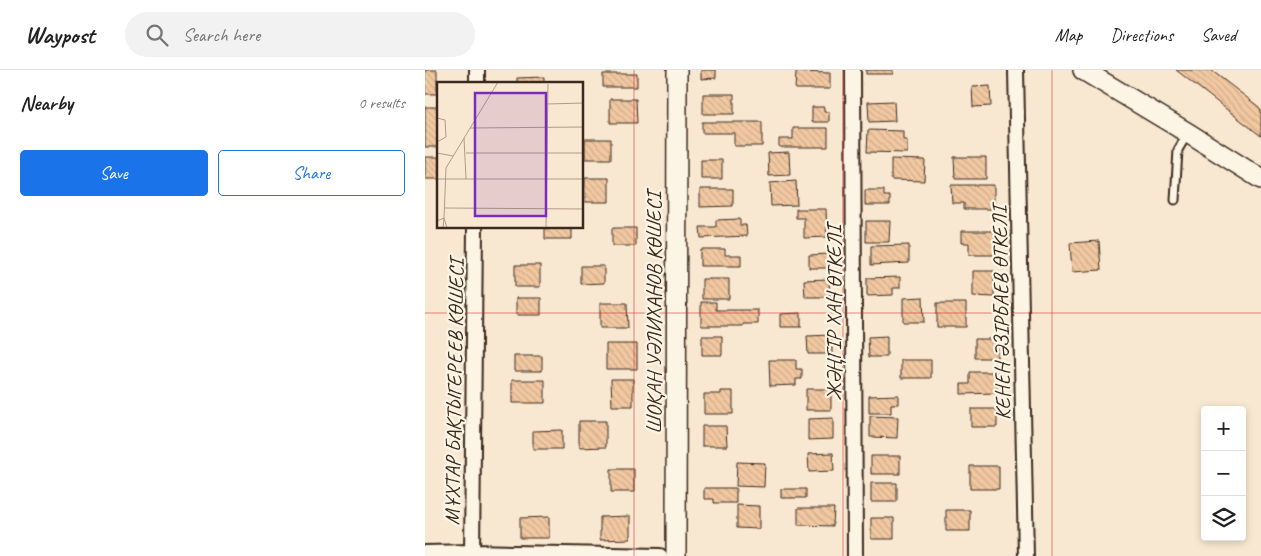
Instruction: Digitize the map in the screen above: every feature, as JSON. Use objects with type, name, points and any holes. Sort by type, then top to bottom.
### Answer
[{"type":"main road","name":"ШОҚАН УӘЛИХАНОВ КӨШЕСІ","points":[[676,556],[677,70]]},
{"type":"main road","points":[[1083,70],[1261,179]]},
{"type":"street","name":"ЖӘҢГІР ХАН ӨТКЕЛІ","points":[[853,70],[855,556]]},
{"type":"street","name":"КЕНЕН ӘЗІРБАЕВ ӨТКЕЛІ","points":[[1016,70],[1026,556]]},
{"type":"street","name":"МҰХТАР БАҚТЫГЕРЕЕВ КӨШЕСІ","points":[[472,554],[475,229]]},
{"type":"street","points":[[425,553],[660,556]]},
{"type":"lane","points":[[1175,200],[1178,150],[1188,133]]},
{"type":"building","points":[[425,70],[437,70],[437,94],[425,94]]},
{"type":"building","points":[[701,70],[716,70],[716,78],[701,79]]},
{"type":"building","points":[[866,70],[893,70],[893,74],[866,74]]},
{"type":"building","points":[[1176,70],[1211,70],[1259,107],[1261,110],[1261,136]]},
{"type":"building","points":[[796,72],[830,73],[830,89],[795,89]]},
{"type":"building","points":[[603,74],[637,74],[637,87],[603,87]]},
{"type":"building","points":[[544,77],[544,82],[517,82],[517,78]]},
{"type":"building","points":[[990,86],[991,106],[973,107],[972,87]]},
{"type":"building","points":[[703,94],[734,94],[734,114],[703,114]]},
{"type":"building","points":[[610,99],[636,99],[637,123],[610,123]]},
{"type":"building","points":[[894,101],[895,121],[869,122],[868,102]]},
{"type":"building","points":[[425,107],[437,107],[437,147],[425,147]]},
{"type":"building","points":[[812,107],[824,107],[824,112],[829,112],[829,122],[812,122]]},
{"type":"building","points":[[702,122],[762,122],[762,146],[734,146],[734,133],[702,133]]},
{"type":"building","points":[[793,128],[828,128],[828,147],[779,147],[779,139],[793,139]]},
{"type":"building","points":[[868,130],[903,131],[903,140],[907,140],[907,153],[867,152]]},
{"type":"building","points":[[585,139],[611,139],[611,159],[585,159]]},
{"type":"building","points":[[789,152],[790,175],[769,176],[768,153]]},
{"type":"building","points":[[425,157],[437,157],[437,179],[425,179]]},
{"type":"building","points":[[954,157],[986,157],[986,179],[955,179]]},
{"type":"building","points":[[891,159],[925,160],[924,181],[891,180]]},
{"type":"building","points":[[701,160],[722,160],[722,179],[701,179]]},
{"type":"building","points":[[585,178],[609,178],[609,202],[585,202]]},
{"type":"building","points":[[796,181],[797,205],[771,206],[770,183]]},
{"type":"building","points":[[951,185],[994,185],[994,209],[964,209],[964,203],[952,203]]},
{"type":"building","points":[[700,189],[733,189],[733,206],[700,207]]},
{"type":"building","points":[[865,190],[884,190],[884,196],[890,196],[890,205],[865,205]]},
{"type":"building","points":[[796,209],[826,209],[827,237],[804,238],[804,218],[796,218]]},
{"type":"building","points":[[740,219],[740,225],[746,225],[747,236],[701,238],[700,227],[716,227],[716,220]]},
{"type":"building","points":[[866,221],[890,221],[889,242],[866,242]]},
{"type":"building","points":[[612,228],[636,228],[636,246],[612,246]]},
{"type":"building","points":[[545,229],[572,229],[572,239],[545,239]]},
{"type":"building","points":[[961,231],[995,231],[995,255],[969,255],[969,243],[961,243]]},
{"type":"building","points":[[1099,241],[1101,270],[1072,272],[1070,243]]},
{"type":"building","points":[[909,245],[909,263],[871,265],[871,246]]},
{"type":"building","points":[[700,249],[725,249],[725,255],[741,255],[741,266],[700,266]]},
{"type":"building","points":[[828,254],[828,268],[809,268],[809,255]]},
{"type":"building","points":[[515,265],[540,265],[540,287],[515,287]]},
{"type":"building","points":[[581,266],[604,266],[604,283],[581,284]]},
{"type":"building","points":[[973,271],[994,271],[994,297],[973,296]]},
{"type":"building","points":[[900,277],[900,288],[893,288],[893,295],[867,296],[867,278]]},
{"type":"building","points":[[702,279],[729,279],[729,299],[702,299]]},
{"type":"building","points":[[829,279],[830,297],[805,297],[804,280]]},
{"type":"building","points":[[923,297],[924,322],[903,322],[903,298]]},
{"type":"building","points":[[516,298],[541,298],[541,315],[516,315]]},
{"type":"building","points":[[701,302],[716,302],[716,310],[758,310],[758,324],[701,326]]},
{"type":"building","points":[[600,303],[627,303],[628,328],[600,328]]},
{"type":"building","points":[[937,303],[966,303],[966,327],[937,327]]},
{"type":"building","points":[[801,313],[801,327],[780,327],[780,314]]},
{"type":"building","points":[[832,335],[832,354],[808,354],[807,336]]},
{"type":"building","points":[[702,336],[722,336],[722,355],[702,355]]},
{"type":"building","points":[[887,336],[887,357],[869,357],[868,337]]},
{"type":"building","points":[[975,339],[997,339],[997,358],[975,358]]},
{"type":"building","points":[[606,344],[637,344],[637,369],[606,369]]},
{"type":"building","points":[[514,356],[542,356],[542,371],[514,371]]},
{"type":"building","points":[[769,360],[796,360],[796,369],[802,369],[802,379],[796,379],[796,385],[770,386]]},
{"type":"building","points":[[901,360],[931,360],[931,378],[901,378]]},
{"type":"building","points":[[970,372],[997,372],[997,393],[961,394],[961,384],[970,384]]},
{"type":"building","points":[[611,379],[633,379],[633,406],[612,406]]},
{"type":"building","points":[[512,380],[545,380],[545,403],[512,403]]},
{"type":"building","points":[[806,389],[831,389],[831,410],[806,410]]},
{"type":"building","points":[[721,391],[733,391],[733,414],[704,414],[704,394],[721,394]]},
{"type":"building","points":[[898,395],[898,404],[891,404],[891,413],[869,413],[869,396]]},
{"type":"building","points":[[971,409],[997,409],[997,427],[971,427]]},
{"type":"building","points":[[870,416],[898,417],[897,438],[870,437]]},
{"type":"building","points":[[833,418],[833,439],[808,440],[808,419]]},
{"type":"building","points":[[579,421],[606,421],[606,447],[579,448]]},
{"type":"building","points":[[702,426],[726,426],[727,446],[702,446]]},
{"type":"building","points":[[562,430],[562,449],[533,449],[533,431]]},
{"type":"building","points":[[833,453],[834,471],[809,472],[808,454]]},
{"type":"building","points":[[871,456],[900,456],[900,474],[871,474]]},
{"type":"building","points":[[737,462],[765,463],[764,487],[736,486]]},
{"type":"building","points":[[970,466],[999,466],[999,489],[970,489]]},
{"type":"building","points":[[611,469],[634,469],[634,492],[611,492]]},
{"type":"building","points":[[871,483],[897,483],[897,502],[871,502]]},
{"type":"building","points":[[704,488],[736,488],[736,503],[714,503],[714,499],[704,499]]},
{"type":"building","points":[[781,489],[806,489],[806,498],[781,498]]},
{"type":"building","points":[[737,505],[759,506],[759,529],[737,528]]},
{"type":"building","points":[[798,508],[834,508],[833,526],[798,525]]},
{"type":"building","points":[[946,510],[970,510],[970,531],[946,531]]},
{"type":"building","points":[[630,516],[630,539],[600,540],[600,517]]},
{"type":"building","points":[[549,517],[549,538],[520,538],[520,518]]},
{"type":"building","points":[[871,518],[894,518],[894,539],[871,539]]}]
